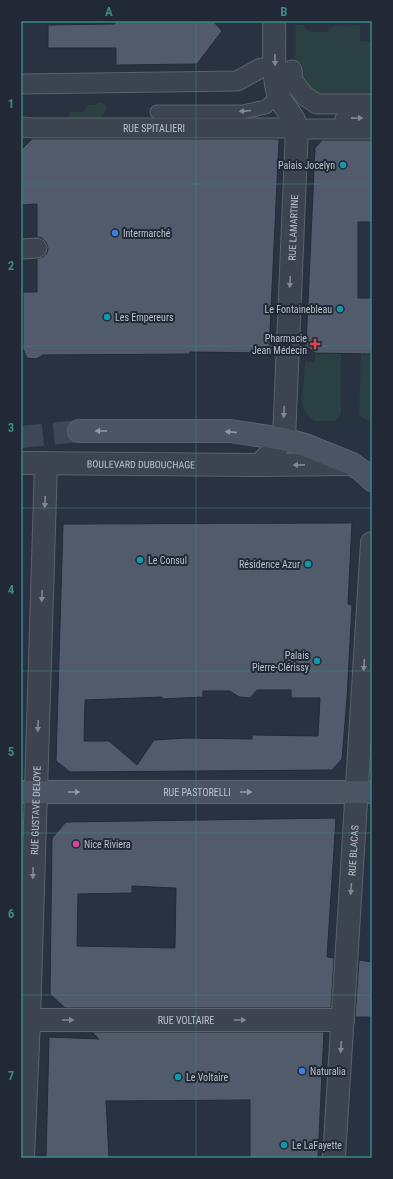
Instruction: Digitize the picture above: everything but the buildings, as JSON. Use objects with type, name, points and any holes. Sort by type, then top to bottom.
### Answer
[{"type":"main road","points":[[79,431],[230,431],[284,439],[362,464],[366,473],[372,480]]},
{"type":"main road","name":"RUE PASTORELLI","points":[[28,792],[364,792]]},
{"type":"street","name":"RUE LAMARTINE","points":[[274,21],[275,69],[278,95],[294,118],[297,128],[284,439]]},
{"type":"street","points":[[21,84],[237,81],[260,68]]},
{"type":"street","points":[[292,70],[293,81],[305,96],[317,104],[372,104]]},
{"type":"street","name":"RUE SPITALIERI","points":[[21,127],[287,128]]},
{"type":"street","points":[[309,129],[372,129]]},
{"type":"street","points":[[260,465],[284,439]]},
{"type":"street","name":"BOULEVARD DUBOUCHAGE","points":[[21,463],[260,465],[362,464]]},
{"type":"street","name":"RUE GUSTAVE DELOYE","points":[[22,1158],[29,1020],[28,792],[46,463]]},
{"type":"street","name":"RUE BLACAS","points":[[334,1158],[343,1020],[364,792],[372,543]]},
{"type":"street","name":"RUE VOLTAIRE","points":[[29,1020],[343,1020]]},
{"type":"lane","points":[[157,112],[242,112],[266,107],[278,95]]},
{"type":"lane","points":[[342,118],[372,118]]},
{"type":"green space","points":[[295,25],[304,25],[310,32],[327,32],[333,26],[360,25],[360,41],[372,42],[372,98],[318,98],[295,77]]},
{"type":"green space","points":[[100,102],[105,104],[107,108],[97,125],[66,120],[70,112],[84,112],[88,105],[94,105]]},
{"type":"green space","points":[[315,353],[341,354],[341,414],[335,421],[314,421],[306,414],[302,404],[305,362],[315,362]]},
{"type":"green space","points":[[361,354],[372,354],[372,420],[366,420],[359,415]]},
{"type":"tunnel","points":[[21,437],[79,431]]},
{"type":"place","name":"Palais Jocelyn","points":[[343,165]]},
{"type":"place","name":"Intermarché","points":[[115,233]]},
{"type":"place","name":"Le Fontainebleau","points":[[340,309]]},
{"type":"place","name":"Les Empereurs","points":[[107,317]]},
{"type":"place","name":"Pharmacie Jean Médecin","points":[[315,344]]},
{"type":"place","name":"Le Consul","points":[[140,560]]},
{"type":"place","name":"Résidence Azur","points":[[308,564]]},
{"type":"place","name":"Palais Pierre-Clérissy","points":[[317,661]]},
{"type":"place","name":"Nice Riviera","points":[[76,844]]},
{"type":"place","name":"Naturalia","points":[[302,1071]]},
{"type":"place","name":"Le Voltaire","points":[[178,1077]]},
{"type":"place","name":"Le LaFayette","points":[[284,1145]]}]
